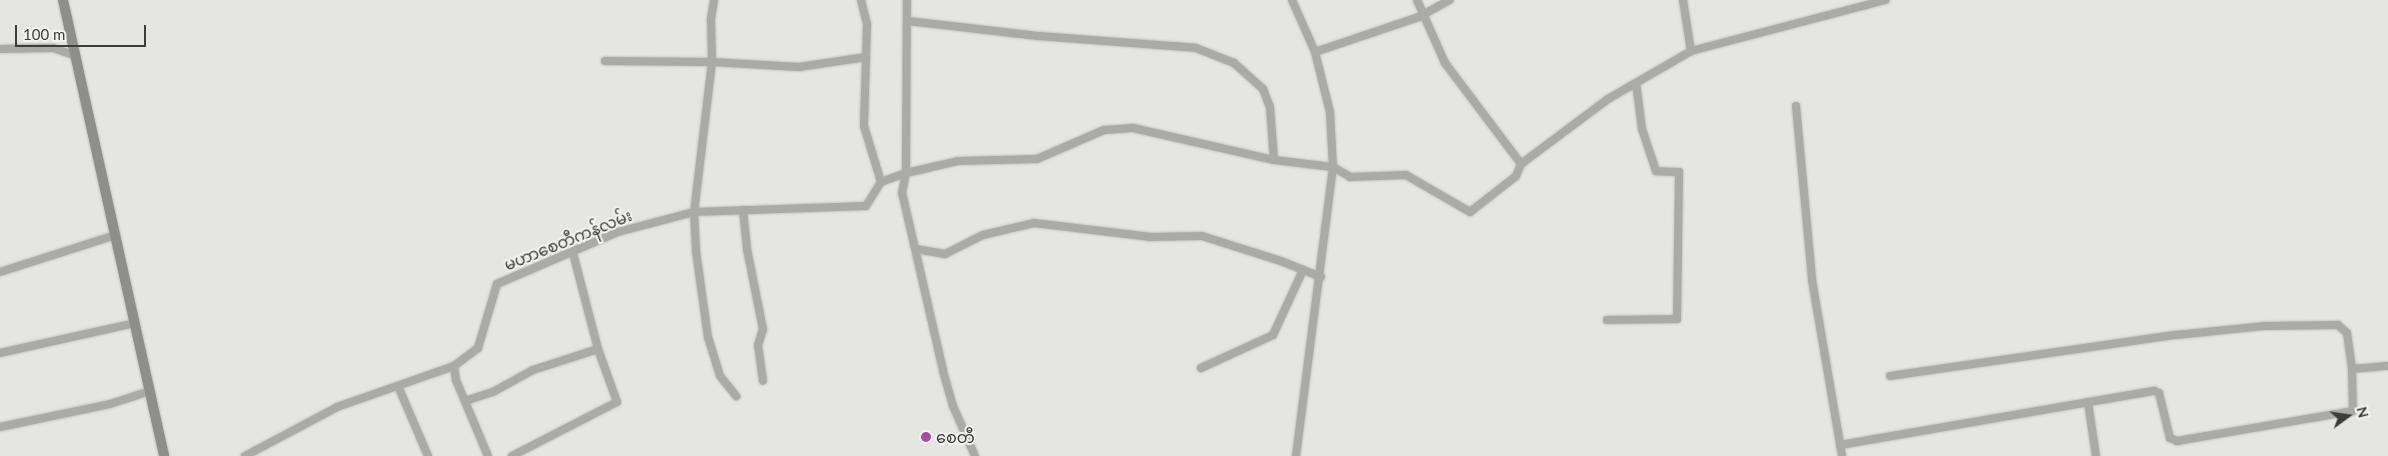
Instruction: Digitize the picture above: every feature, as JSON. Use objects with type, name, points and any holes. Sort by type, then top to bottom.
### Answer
[{"type":"street","points":[[63,0],[164,456]]},
{"type":"street","points":[[714,0],[711,20],[712,62],[694,212],[696,251],[708,337],[720,376],[736,396]]},
{"type":"street","points":[[861,0],[867,24],[864,126],[881,182],[906,173],[958,161],[1037,159],[1104,130],[1133,128],[1274,160],[1333,167],[1350,177],[1406,175],[1470,212],[1516,176],[1522,164],[1608,99],[1691,51],[1885,0]]},
{"type":"street","points":[[907,0],[906,173],[902,193],[953,406],[975,456]]},
{"type":"street","points":[[1292,0],[1315,52],[1330,112],[1333,167],[1321,277],[1296,456]]},
{"type":"street","points":[[1417,0],[1445,63],[1522,164]]},
{"type":"street","points":[[1315,52],[1423,14],[1450,0]]},
{"type":"street","points":[[1682,0],[1691,51]]},
{"type":"street","points":[[908,21],[1038,36],[1196,48],[1234,63],[1263,88],[1270,107],[1274,160]]},
{"type":"street","points":[[0,49],[53,48],[76,56]]},
{"type":"street","points":[[605,61],[712,62],[799,67],[866,57]]},
{"type":"street","points":[[1607,320],[1677,319],[1679,172],[1656,171],[1642,129],[1636,83]]},
{"type":"street","points":[[1796,106],[1812,280],[1842,456]]},
{"type":"street","name":"မဟာစေတီကန်လမ်း","points":[[245,456],[338,407],[454,366],[478,348],[497,284],[573,253],[618,232],[694,212],[866,206],[881,182]]},
{"type":"street","points":[[743,210],[747,249],[763,329],[758,345],[763,381]]},
{"type":"street","points":[[916,250],[945,254],[983,235],[1034,223],[1151,237],[1202,236],[1321,277]]},
{"type":"street","points":[[0,272],[116,235]]},
{"type":"street","points":[[512,456],[617,402],[598,349],[573,253]]},
{"type":"street","points":[[1201,368],[1273,335],[1303,270]]},
{"type":"street","points":[[0,353],[135,323]]},
{"type":"street","points":[[1840,445],[2157,391],[2168,436],[2177,441],[2353,411],[2352,369],[2347,333],[2338,325],[2264,326],[2176,335],[1890,376]]},
{"type":"street","points":[[465,401],[493,392],[533,370],[598,349]]},
{"type":"street","points":[[454,366],[456,380],[488,456]]},
{"type":"street","points":[[2352,369],[2388,366]]},
{"type":"street","points":[[398,386],[428,456]]},
{"type":"street","points":[[0,427],[110,404],[150,391]]},
{"type":"street","points":[[2088,402],[2096,456]]},
{"type":"place","name":"စေတီ","points":[[926,437]]}]
